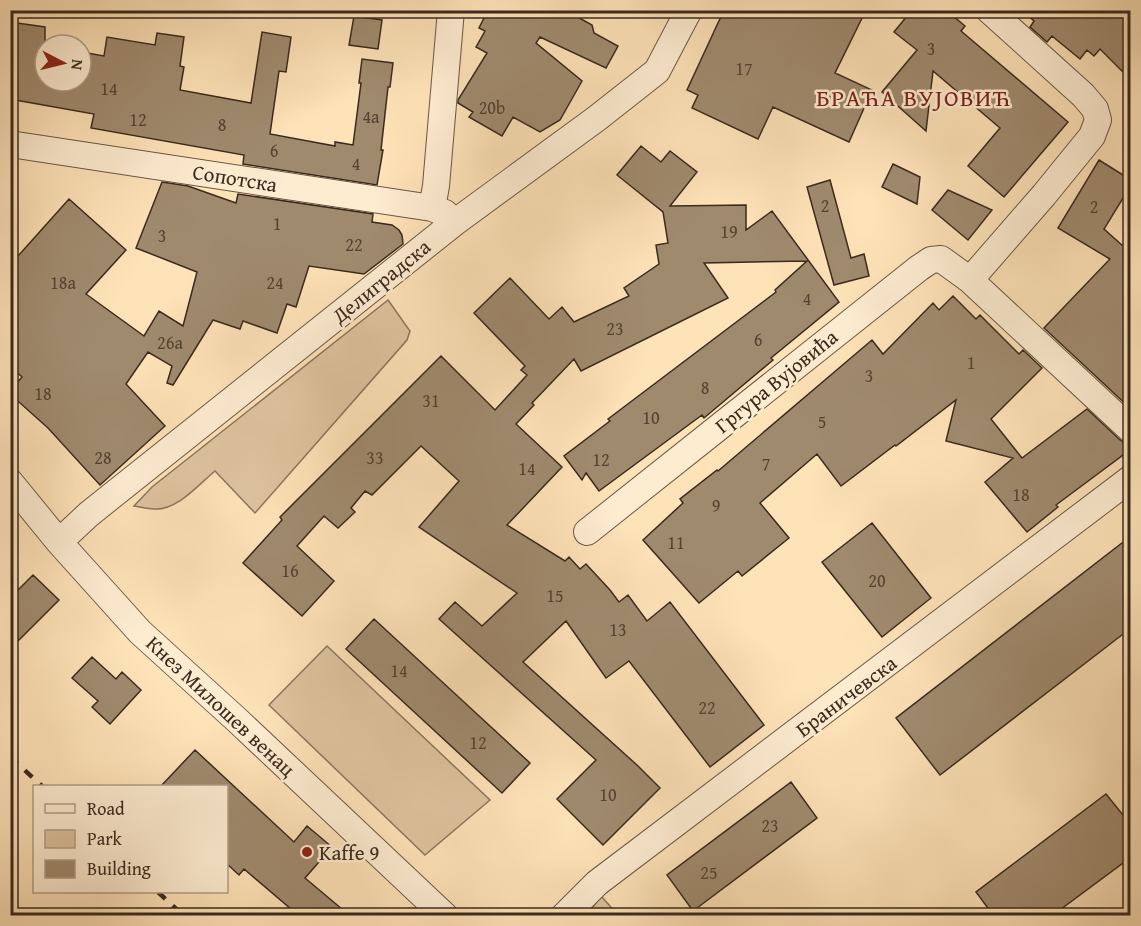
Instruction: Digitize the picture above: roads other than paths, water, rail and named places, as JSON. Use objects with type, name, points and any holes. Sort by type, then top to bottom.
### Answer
[{"type":"street","points":[[432,208],[436,186],[451,10]]},
{"type":"street","name":"Делиградска","points":[[59,542],[89,514],[454,223],[596,119],[657,71],[690,10]]},
{"type":"street","points":[[970,280],[1092,136],[1098,120],[1095,109],[1083,96],[989,10]]},
{"type":"street","name":"Сопотска","points":[[10,144],[432,208],[444,213],[454,223]]},
{"type":"street","name":"Гргура Вујовића","points":[[587,532],[931,260],[941,259],[970,280],[1131,429]]},
{"type":"street","name":"Браничевска","points":[[564,915],[597,883],[1131,479]]},
{"type":"street","name":"Кнез Милошев венац","points":[[10,482],[59,542],[140,632],[446,915]]},
{"type":"railway","points":[[10,757],[41,785]]},
{"type":"railway","points":[[159,893],[184,916]]},
{"type":"place","name":"Kaffe 9","points":[[307,852]]},
{"type":"district","name":"БРАЋА ВУЈОВИЋ","points":[[914,97]]}]
